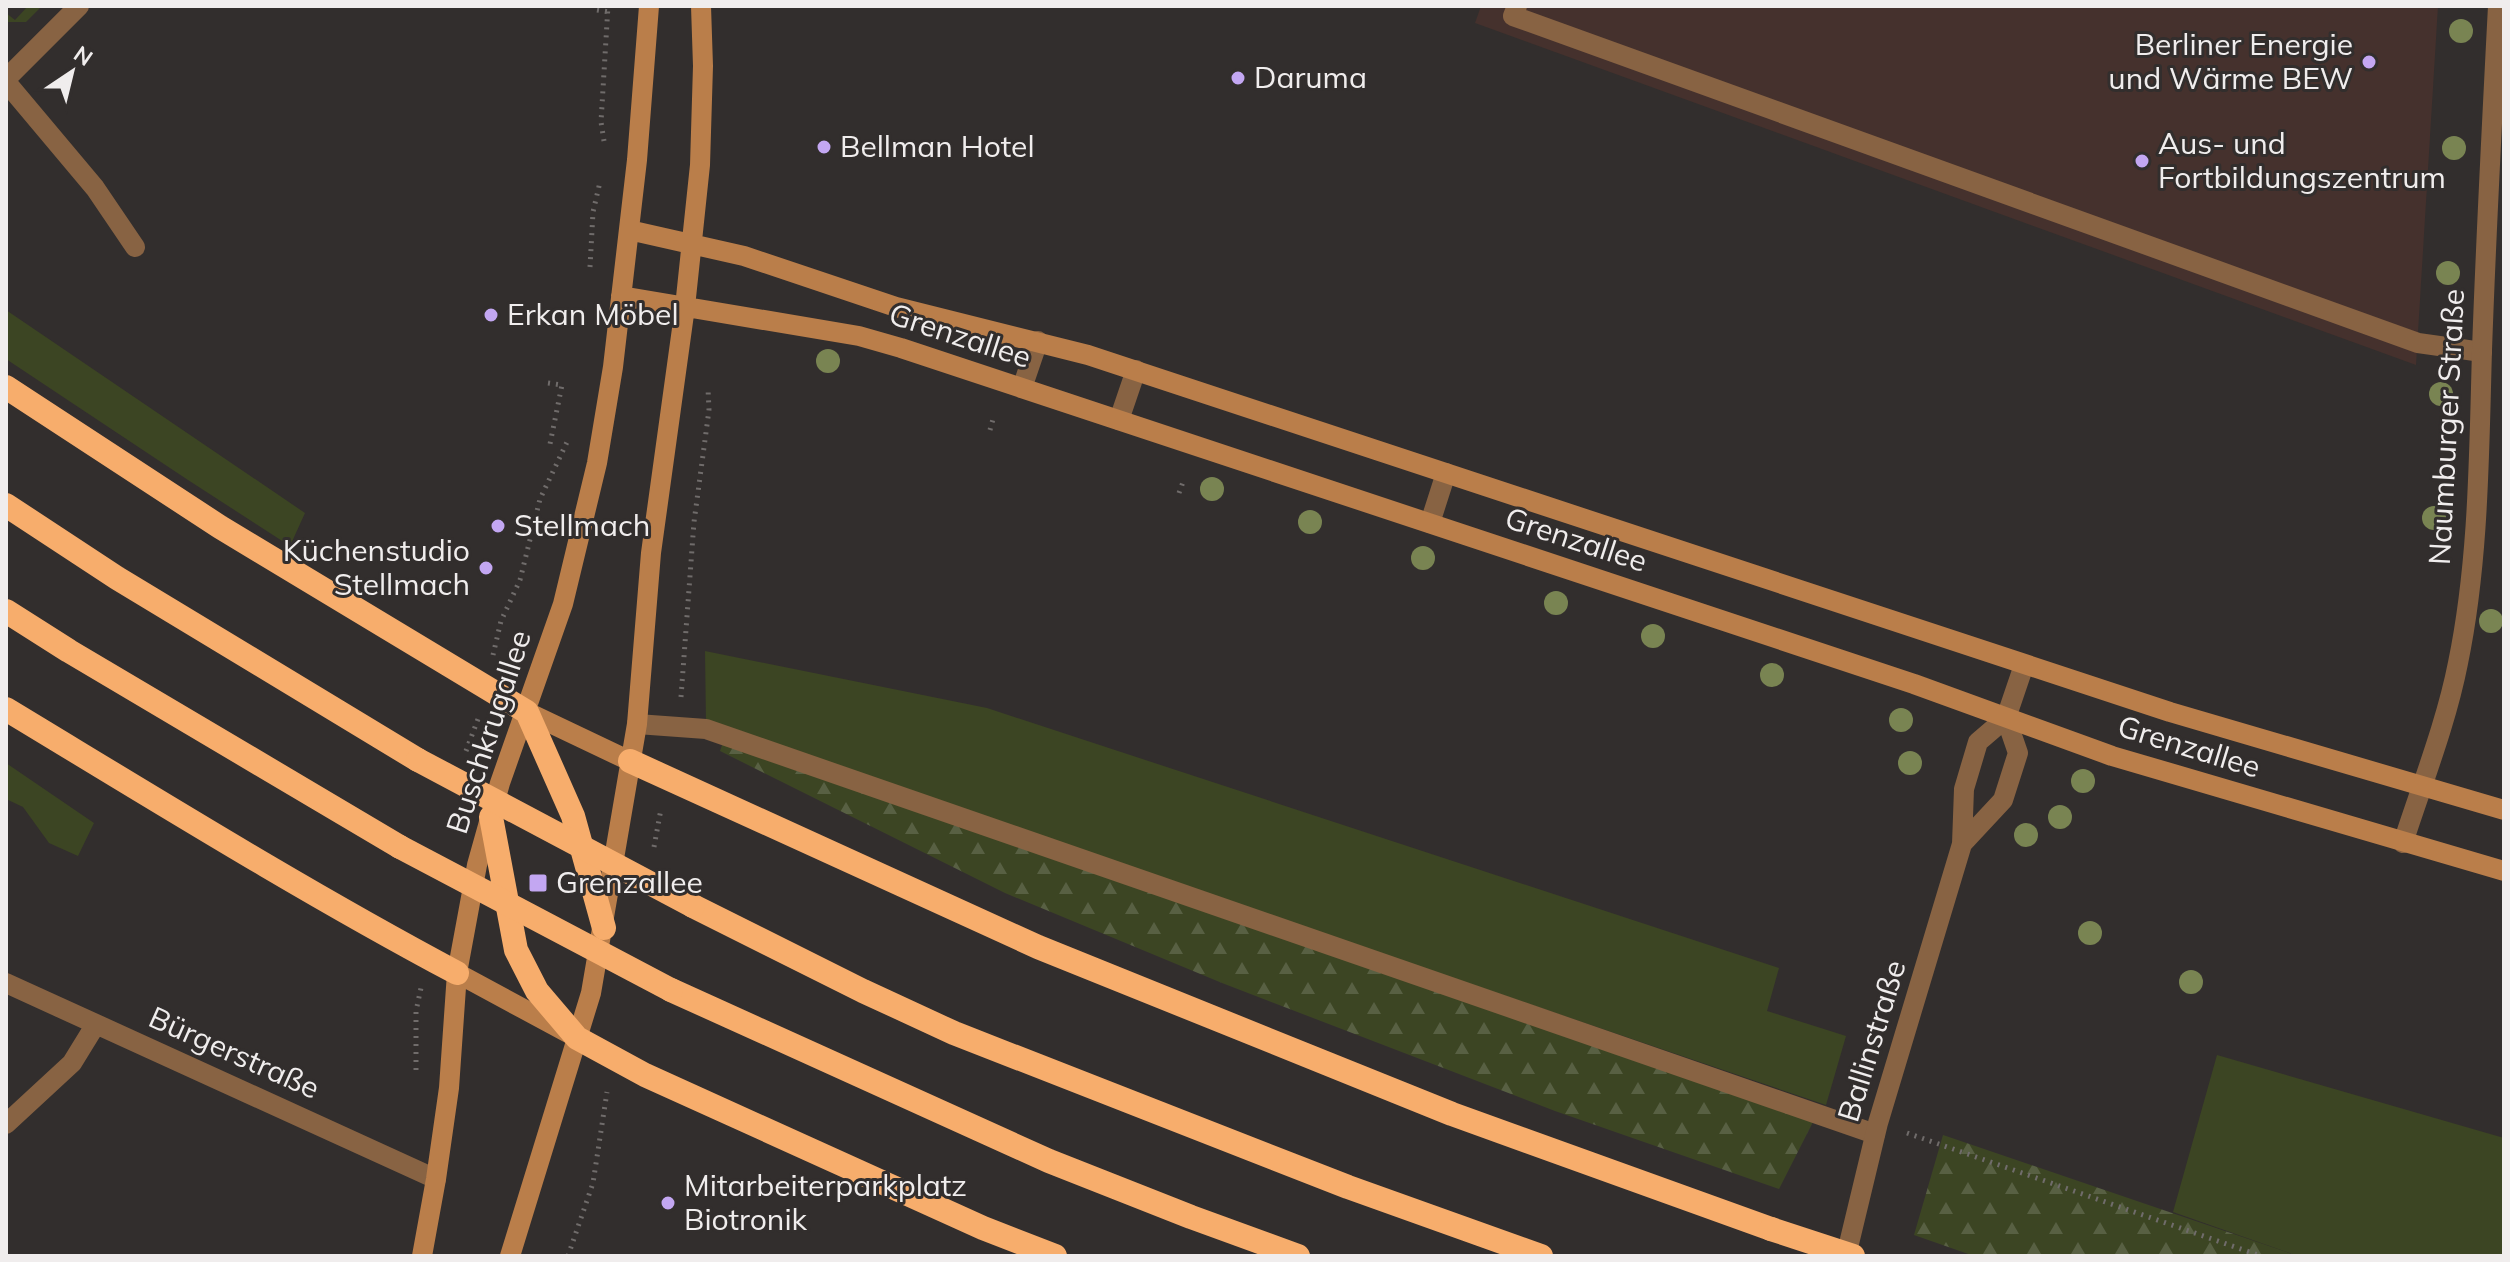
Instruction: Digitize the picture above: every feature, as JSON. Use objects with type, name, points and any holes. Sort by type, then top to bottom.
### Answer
[{"type":"highway","points":[[6,387],[220,527],[527,712],[573,816],[604,928]]},
{"type":"highway","points":[[6,505],[117,578],[418,760],[693,906],[863,991],[954,1033],[1348,1187],[1541,1256]]},
{"type":"highway","points":[[6,611],[400,847],[671,990],[1049,1161],[1298,1256]]},
{"type":"highway","points":[[6,709],[240,851],[457,973]]},
{"type":"highway","points":[[630,761],[1038,947],[1452,1114],[1853,1256]]},
{"type":"highway","points":[[491,817],[516,950],[537,991],[577,1038],[613,1058],[969,1222],[1055,1256]]},
{"type":"main road","name":"Buschkrugallee","points":[[422,1256],[449,1088],[457,973],[477,865],[500,783],[563,604],[582,535],[604,423],[629,230],[649,6]]},
{"type":"main road","points":[[510,1256],[591,993],[637,724],[651,553],[693,243],[700,156],[701,6]]},
{"type":"main road","name":"Grenzallee","points":[[629,230],[744,256],[939,320],[1038,341],[1136,370],[2170,712],[2504,810]]},
{"type":"main road","name":"Grenzallee","points":[[621,296],[859,336],[1899,679],[2112,756],[2504,871]]},
{"type":"main road","points":[[527,712],[630,761]]},
{"type":"main road","points":[[457,973],[577,1038]]},
{"type":"street","points":[[79,6],[6,80],[95,188],[135,247]]},
{"type":"street","points":[[1517,6],[1513,16],[2388,333],[2418,343],[2482,352]]},
{"type":"street","name":"Naumburger Straße","points":[[2403,843],[2448,702],[2464,628],[2478,485],[2498,6]]},
{"type":"street","points":[[1022,388],[1038,341]]},
{"type":"street","points":[[1119,420],[1136,370]]},
{"type":"street","points":[[1430,523],[1446,473]]},
{"type":"street","name":"Ballinstraße","points":[[1846,1256],[1876,1128],[1962,844],[1964,789],[1978,742],[2006,718],[2024,665]]},
{"type":"street","name":"Ballinstraße","points":[[1962,844],[2003,800],[2018,753],[2006,718]]},
{"type":"street","points":[[637,724],[706,729],[1876,1128]]},
{"type":"street","name":"Bürgerstraße","points":[[6,983],[436,1179]]},
{"type":"street","points":[[6,1124],[72,1063],[96,1024]]},
{"type":"path","points":[[597,10],[610,10],[601,122],[604,142]]},
{"type":"path","points":[[589,282],[597,191]]},
{"type":"path","points":[[548,383],[562,385],[550,444]]},
{"type":"path","points":[[680,707],[694,522],[708,399]]},
{"type":"path","points":[[990,430],[993,419]]},
{"type":"path","points":[[498,636],[501,621],[520,580],[540,499],[572,432]]},
{"type":"path","points":[[1179,493],[1183,482]]},
{"type":"path","points":[[568,1256],[593,1183],[613,1058]]},
{"type":"path","points":[[1876,1128],[2261,1256]]},
{"type":"shaded area","name":"Aus- und Fortbildungszentrum","points":[[1481,6],[2438,6],[2416,365],[1475,23]]},
{"type":"green space","points":[[28,6],[42,6],[26,22],[6,22],[6,13],[15,20]]},
{"type":"green space","points":[[6,310],[305,513],[290,546],[6,359]]},
{"type":"green space","points":[[705,651],[987,708],[1779,968],[1767,1011],[1846,1036],[1826,1105],[706,724]]},
{"type":"green space","points":[[724,739],[1814,1120],[1779,1189],[1555,1111],[1222,983],[1005,893],[720,751]]},
{"type":"green space","points":[[6,763],[94,823],[78,856],[49,843],[23,807],[6,799]]},
{"type":"green space","points":[[2217,1055],[2504,1138],[2504,1256],[2298,1256],[2173,1212]]},
{"type":"green space","points":[[1943,1135],[2298,1256],[1974,1256],[1914,1235]]},
{"type":"place","name":"Berliner Energie und Wärme BEW","points":[[2369,62]]},
{"type":"place","name":"Daruma","points":[[1238,78]]},
{"type":"place","name":"Bellman Hotel","points":[[824,147]]},
{"type":"place","name":"Aus- und Fortbildungszentrum","points":[[2142,161]]},
{"type":"place","name":"Erkan Möbel","points":[[491,315]]},
{"type":"place","name":"Stellmach","points":[[498,526]]},
{"type":"place","name":"Küchenstudio Stellmach","points":[[486,568]]},
{"type":"place","name":"Grenzallee","points":[[538,883]]},
{"type":"place","name":"Mitarbeiterparkplatz Biotronik","points":[[668,1203]]}]
